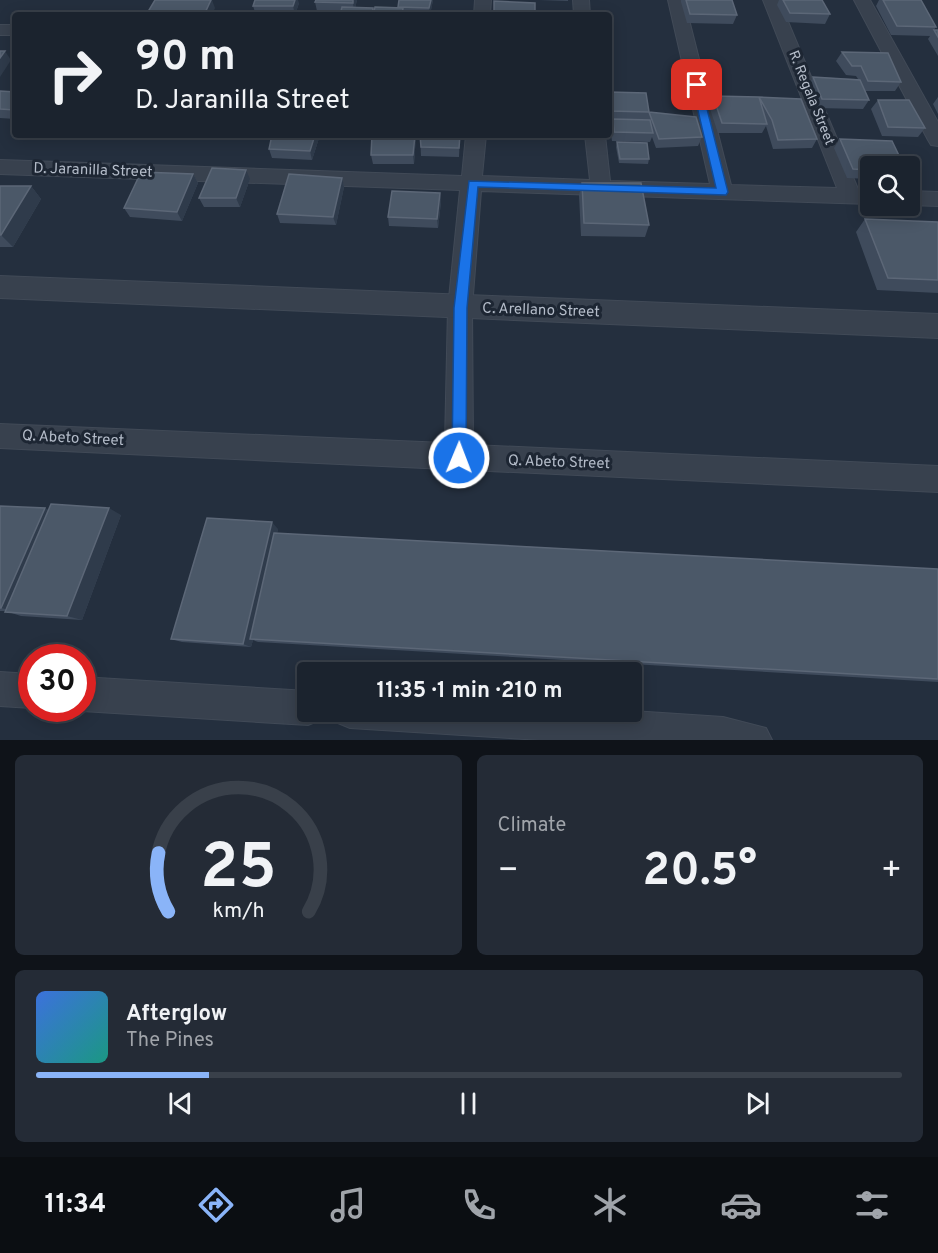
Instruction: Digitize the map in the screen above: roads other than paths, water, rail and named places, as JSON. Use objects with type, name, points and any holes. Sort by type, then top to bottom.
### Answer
[{"type":"street","points":[[676,0],[722,192]]},
{"type":"street","name":"R. Regala Street","points":[[771,0],[860,197]]},
{"type":"street","points":[[862,0],[938,140]]},
{"type":"street","points":[[459,458],[460,308],[476,138]]},
{"type":"street","points":[[595,138],[601,188]]},
{"type":"street","name":"D. Jaranilla Street","points":[[0,167],[860,197]]},
{"type":"street","points":[[920,198],[938,199]]},
{"type":"street","name":"C. Arellano Street","points":[[0,287],[460,308],[938,326]]},
{"type":"street","name":"Q. Abeto Street","points":[[0,436],[938,479]]},
{"type":"street","points":[[0,689],[18,690]]},
{"type":"street","points":[[96,695],[297,707]]},
{"type":"street","points":[[528,722],[723,734],[754,740]]}]
